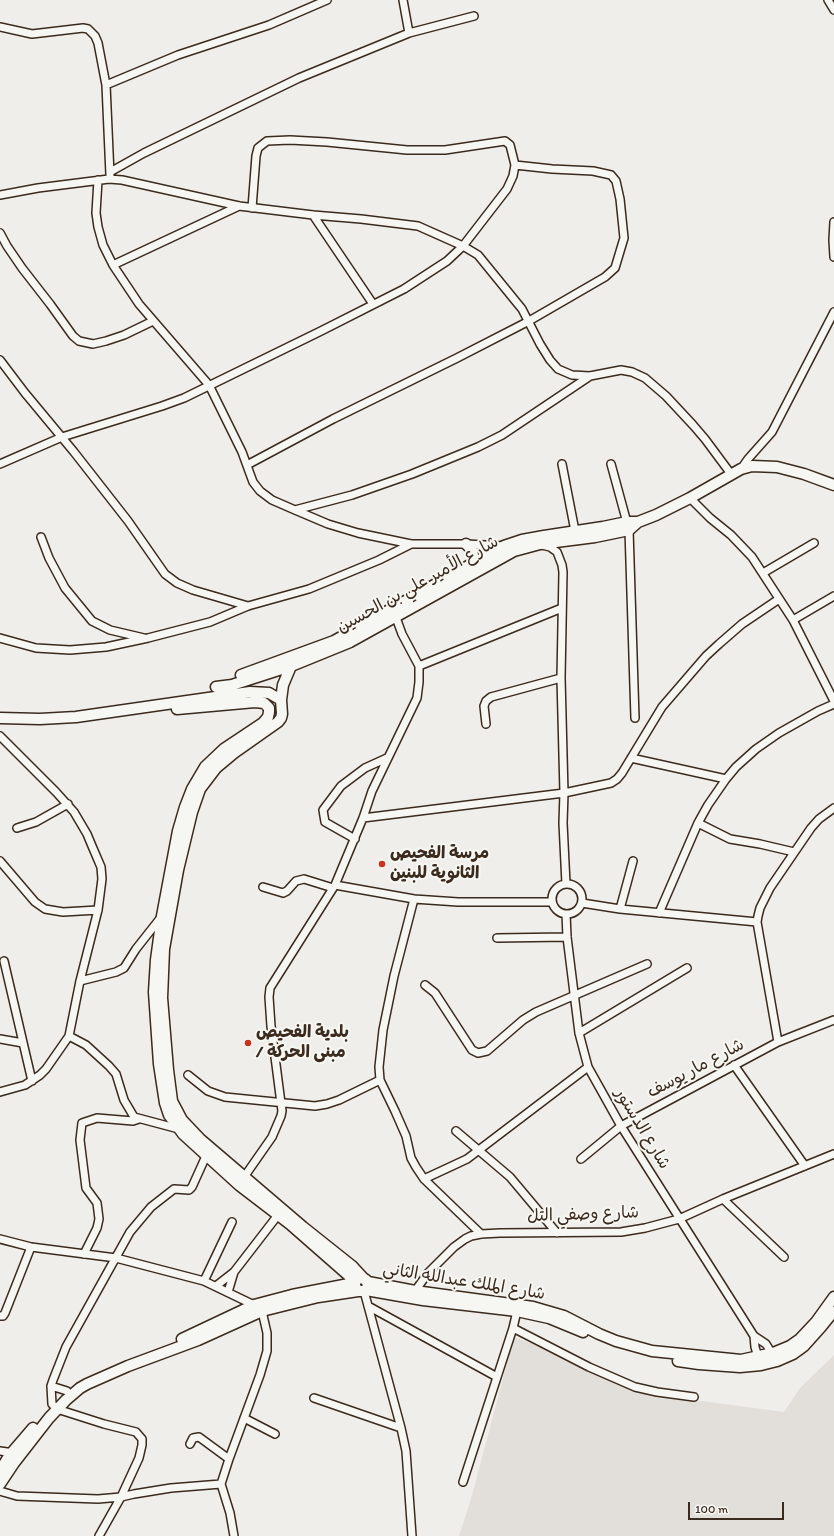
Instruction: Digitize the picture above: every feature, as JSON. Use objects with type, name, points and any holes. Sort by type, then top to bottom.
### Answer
[{"type":"street","points":[[106,85],[178,55],[269,25],[327,0]]},
{"type":"street","points":[[403,0],[409,33]]},
{"type":"street","points":[[828,0],[834,10]]},
{"type":"street","points":[[0,195],[31,189],[98,180],[110,175],[150,150],[300,78],[409,33],[474,16]]},
{"type":"street","points":[[0,27],[32,34],[83,28],[95,36],[98,43],[106,85],[110,175]]},
{"type":"street","points":[[0,464],[62,437],[184,398],[321,331],[404,288],[447,261],[463,246],[507,189],[513,176],[515,165],[510,145],[505,140],[445,150],[407,150],[320,142],[284,140],[267,141],[258,148],[256,156],[252,208]]},
{"type":"street","points":[[247,465],[333,419],[457,358],[529,320],[605,277],[615,268],[624,238],[619,193],[616,181],[611,175],[593,171],[515,165]]},
{"type":"street","points":[[110,175],[239,206],[313,216],[411,224],[424,228],[463,246],[472,251],[485,262],[529,320],[544,349],[558,369],[572,375],[590,376],[621,370],[632,372],[645,378],[666,396],[705,438],[731,474]]},
{"type":"street","points":[[98,180],[96,213],[98,226],[103,245],[113,265],[139,304],[209,385],[247,465],[253,482],[260,491],[272,500],[295,510],[328,524],[358,533],[411,544],[504,546],[514,551]]},
{"type":"street","points":[[113,265],[239,206]]},
{"type":"street","points":[[313,216],[373,304]]},
{"type":"street","points":[[834,222],[834,257]]},
{"type":"street","points":[[0,233],[22,268],[73,336],[79,341],[93,344],[106,341],[124,335],[153,321]]},
{"type":"street","points":[[741,469],[772,432],[834,313]]},
{"type":"street","points":[[2,364],[128,521],[165,574],[177,583],[193,590],[248,606]]},
{"type":"street","points":[[295,510],[352,495],[412,474],[478,447],[502,435],[590,376]]},
{"type":"street","points":[[562,464],[575,532]]},
{"type":"street","points":[[611,464],[631,524],[635,718]]},
{"type":"street","name":"شارع الأمير علي بن الحسين","points":[[0,723],[77,723],[188,704],[201,693],[238,677],[334,641],[394,613],[514,551],[540,544],[595,537],[656,515],[690,498],[741,469],[752,466],[777,467],[804,474],[834,485]]},
{"type":"street","points":[[658,913],[698,824],[726,779],[736,767],[756,749],[773,737],[834,703],[793,620],[763,573],[744,547],[690,498]]},
{"type":"street","name":"شارع الأمير علي بن الحسين","points":[[216,687],[240,683],[292,666],[350,642],[474,561],[504,546],[522,540],[631,524]]},
{"type":"street","points":[[41,537],[49,558],[65,588],[92,620],[110,630],[148,638]]},
{"type":"street","points":[[763,573],[814,543]]},
{"type":"street","points":[[0,638],[36,648],[70,650],[106,647],[148,638],[210,622],[248,606],[309,589],[379,560],[411,544]]},
{"type":"street","points":[[466,544],[472,550],[474,561]]},
{"type":"street","points":[[540,544],[550,547],[557,552],[562,565],[561,678],[566,884]]},
{"type":"street","points":[[793,620],[834,596]]},
{"type":"street","points":[[364,818],[564,793],[611,784],[617,779],[631,758],[662,707],[706,656],[742,624],[780,599]]},
{"type":"street","points":[[419,666],[562,608]]},
{"type":"street","points":[[242,1180],[276,1131],[282,1116],[271,1026],[269,997],[270,988],[334,886],[364,818],[372,791],[417,698],[419,666],[402,634],[394,613]]},
{"type":"street","points":[[292,666],[282,685],[281,718],[278,722],[221,763],[210,774],[200,789],[170,894],[162,916],[156,960],[154,992],[165,1103],[169,1115],[179,1129],[206,1156],[242,1180],[352,1266],[361,1285],[368,1306],[401,1428],[406,1451],[412,1536]]},
{"type":"street","points":[[486,724],[484,706],[486,701],[491,697],[561,678]]},
{"type":"street","points":[[188,704],[250,692],[269,693],[281,700]]},
{"type":"street","points":[[188,704],[255,702],[266,704],[269,712],[268,717],[263,723],[224,749],[205,767],[197,779],[185,807],[178,831],[164,949],[162,998],[172,1101],[182,1120],[242,1180],[278,1215],[361,1285]]},
{"type":"street","name":"شارع الأمير علي بن الحسين","points":[[0,718],[40,719],[76,717],[188,704]]},
{"type":"street","points":[[0,736],[68,804],[87,834],[101,867],[101,890],[98,910],[80,981],[69,1036],[46,1069],[32,1081],[16,1088],[0,1092]]},
{"type":"street","points":[[354,839],[325,822],[323,810],[341,786],[366,768],[387,758]]},
{"type":"street","points":[[631,758],[726,779]]},
{"type":"street","points":[[16,828],[36,822],[68,804]]},
{"type":"street","points":[[778,1042],[757,922],[759,912],[764,901],[794,852],[811,828],[819,819],[834,808]]},
{"type":"street","points":[[698,824],[730,839],[794,852]]},
{"type":"street","points":[[0,861],[35,902],[45,909],[63,912],[98,910]]},
{"type":"street","points":[[620,909],[633,861]]},
{"type":"street","points":[[263,887],[283,893],[287,891],[296,881],[304,879],[334,886],[414,899],[458,902],[552,902]]},
{"type":"street","points":[[566,884],[573,885],[579,890],[582,896],[582,903],[576,911],[566,914],[555,908],[552,902],[552,896],[555,890],[566,884]]},
{"type":"street","points":[[414,899],[394,976],[383,1030],[379,1067],[380,1080],[400,1124],[411,1158],[416,1167],[424,1179],[460,1216],[481,1234]]},
{"type":"street","points":[[582,903],[620,909],[757,922]]},
{"type":"street","name":"شارع الدستور","points":[[566,914],[567,937],[579,1033],[588,1067],[621,1126],[754,1336],[766,1344],[775,1357]]},
{"type":"street","points":[[80,981],[116,972],[124,968],[136,949],[162,916]]},
{"type":"street","points":[[497,938],[567,937]]},
{"type":"street","points":[[4,961],[32,1081]]},
{"type":"street","points":[[425,985],[434,993],[472,1050],[478,1053],[487,1051],[523,1020],[536,1012],[574,994],[647,964]]},
{"type":"street","points":[[579,1033],[687,968]]},
{"type":"street","name":"شارع مار يوسف","points":[[581,1159],[621,1126],[778,1042],[834,1020]]},
{"type":"street","points":[[69,1036],[86,1045],[110,1066],[116,1074],[127,1106],[134,1117],[179,1129]]},
{"type":"street","points":[[0,1039],[22,1043]]},
{"type":"street","points":[[734,1065],[805,1166]]},
{"type":"street","points":[[424,1179],[467,1158],[479,1150],[519,1118],[588,1067]]},
{"type":"street","points":[[188,1075],[208,1091],[217,1095],[315,1106],[339,1100],[380,1080]]},
{"type":"street","points":[[84,1254],[97,1228],[99,1219],[97,1203],[86,1188],[80,1140],[82,1123],[97,1118],[133,1121],[139,1119]]},
{"type":"street","points":[[456,1131],[510,1177],[557,1233]]},
{"type":"street","name":"شارع وصفي التل","points":[[415,1291],[428,1273],[464,1239],[481,1234],[621,1232],[645,1228],[679,1219],[723,1199],[834,1154]]},
{"type":"street","points":[[99,1536],[121,1497],[139,1458],[143,1441],[136,1432],[104,1424],[55,1407],[51,1386],[66,1347],[130,1232],[151,1207],[174,1189],[189,1190],[192,1187],[206,1156]]},
{"type":"street","points":[[723,1199],[784,1257]]},
{"type":"street","points":[[216,1286],[234,1272],[278,1215]]},
{"type":"street","points":[[204,1281],[232,1222]]},
{"type":"street","points":[[0,1238],[31,1247],[116,1258],[204,1281],[258,1308],[267,1333],[267,1351],[260,1375],[221,1484],[230,1513],[234,1536]]},
{"type":"street","points":[[0,1316],[5,1314],[31,1247]]},
{"type":"street","points":[[331,1287],[338,1273],[339,1267]]},
{"type":"street","points":[[228,1292],[234,1272]]},
{"type":"street","name":"شارع الملك عبدالله الثاني","points":[[0,1471],[67,1391],[80,1382],[104,1370],[292,1295],[331,1287],[361,1285],[533,1306],[564,1316],[616,1341],[652,1351],[760,1361]]},
{"type":"street","name":"شارع الملك عبدالله الثاني","points":[[55,1407],[80,1388],[95,1380],[198,1340],[258,1308],[302,1300],[361,1285],[423,1300],[517,1311],[549,1318],[616,1348],[651,1356],[699,1364],[740,1367],[775,1357],[793,1354],[804,1346],[822,1327],[834,1310]]},
{"type":"street","name":"شارع الملك عبدالله الثاني","points":[[775,1357],[804,1336],[834,1297]]},
{"type":"street","points":[[368,1306],[497,1377]]},
{"type":"street","points":[[462,1482],[513,1328],[517,1311]]},
{"type":"street","points":[[513,1328],[589,1367],[635,1387],[657,1392],[694,1397]]},
{"type":"street","name":"شارع الدستور","points":[[754,1336],[755,1347],[760,1361]]},
{"type":"street","points":[[51,1386],[67,1391]]},
{"type":"street","points":[[314,1398],[401,1428]]},
{"type":"street","points":[[244,1418],[275,1434]]},
{"type":"street","points":[[190,1444],[193,1438],[199,1437],[229,1459]]},
{"type":"street","points":[[0,1451],[11,1457]]},
{"type":"street","name":"شارع الملك عبدالله الثاني","points":[[0,1484],[11,1457]]},
{"type":"street","points":[[0,1491],[17,1496],[98,1499],[121,1497],[171,1488],[221,1484]]},
{"type":"shaded area","points":[[514,1337],[619,1377],[649,1394],[784,1412],[800,1388],[834,1355],[834,1536],[459,1536],[471,1499]]},
{"type":"place","name":"مرسة الفحيص الثانوية للبنين","points":[[382,864]]},
{"type":"place","name":"بلدية الفحيص / مبنى الحركة","points":[[248,1043]]}]
